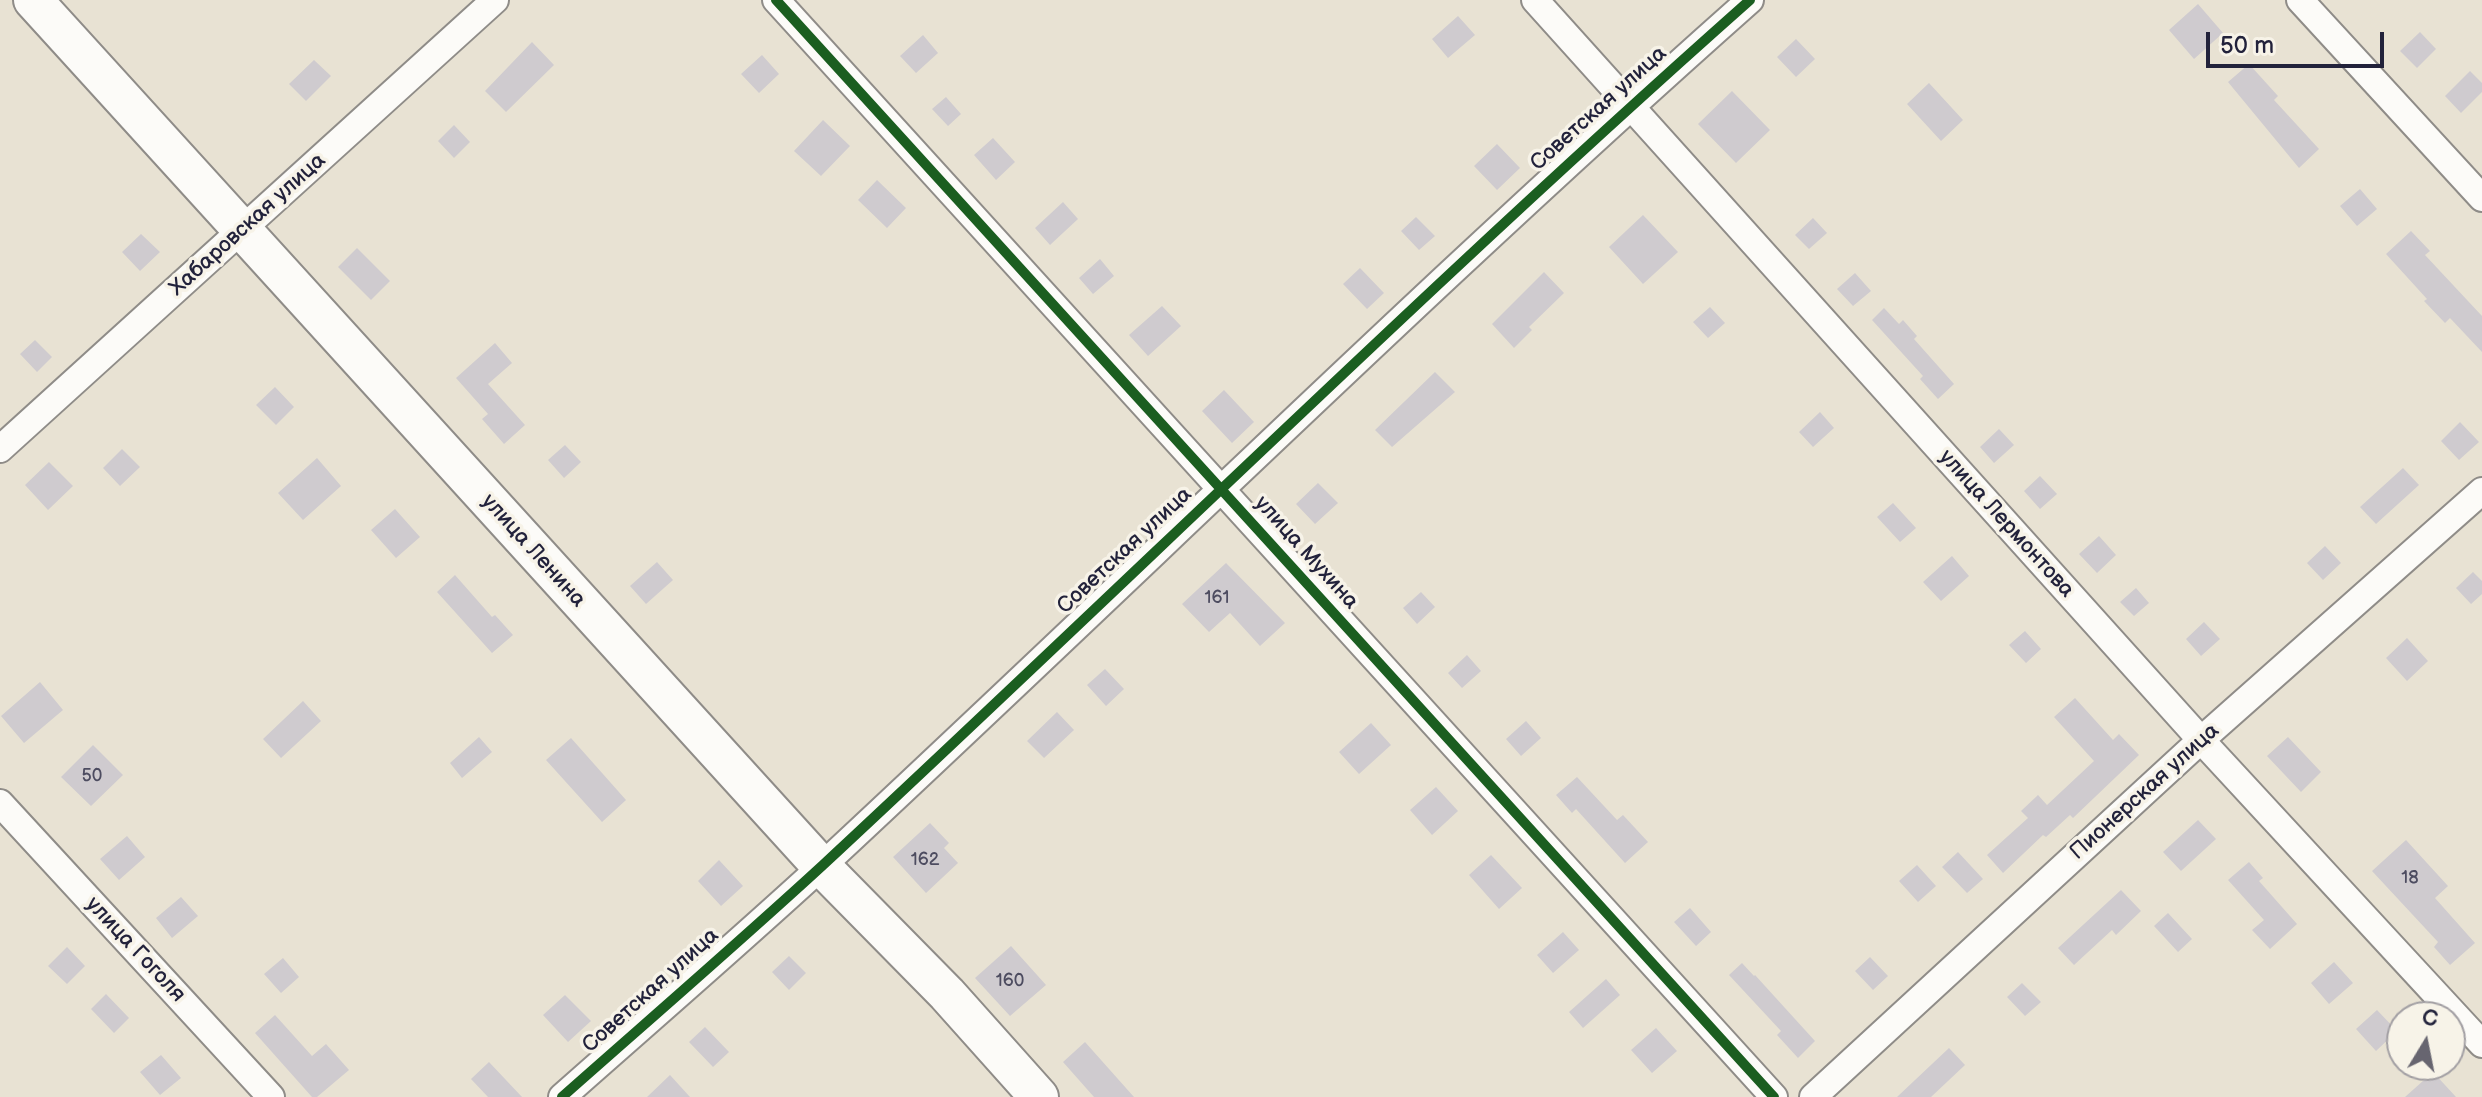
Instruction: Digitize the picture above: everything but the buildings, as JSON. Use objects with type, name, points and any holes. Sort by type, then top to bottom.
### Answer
[{"type":"main road","name":"улица Ленина","points":[[33,0],[821,866],[947,994],[1039,1097]]},
{"type":"street","name":"Хабаровская улица","points":[[0,449],[495,0]]},
{"type":"street","name":"улица Мухина","points":[[776,0],[1774,1097]]},
{"type":"street","name":"улица Лермонтова","points":[[1535,0],[2201,740],[2482,1044]]},
{"type":"street","name":"Советская улица","points":[[562,1097],[821,866],[1220,488],[1631,106],[1750,0]]},
{"type":"street","points":[[2300,0],[2482,198]]},
{"type":"street","name":"Пионерская улица","points":[[1813,1097],[2201,740],[2482,491]]},
{"type":"street","name":"улица Гоголя","points":[[0,803],[271,1097]]},
{"type":"cycle path","points":[[776,0],[1774,1097]]},
{"type":"cycle path","points":[[562,1097],[823,865],[1515,213],[1750,0]]}]
